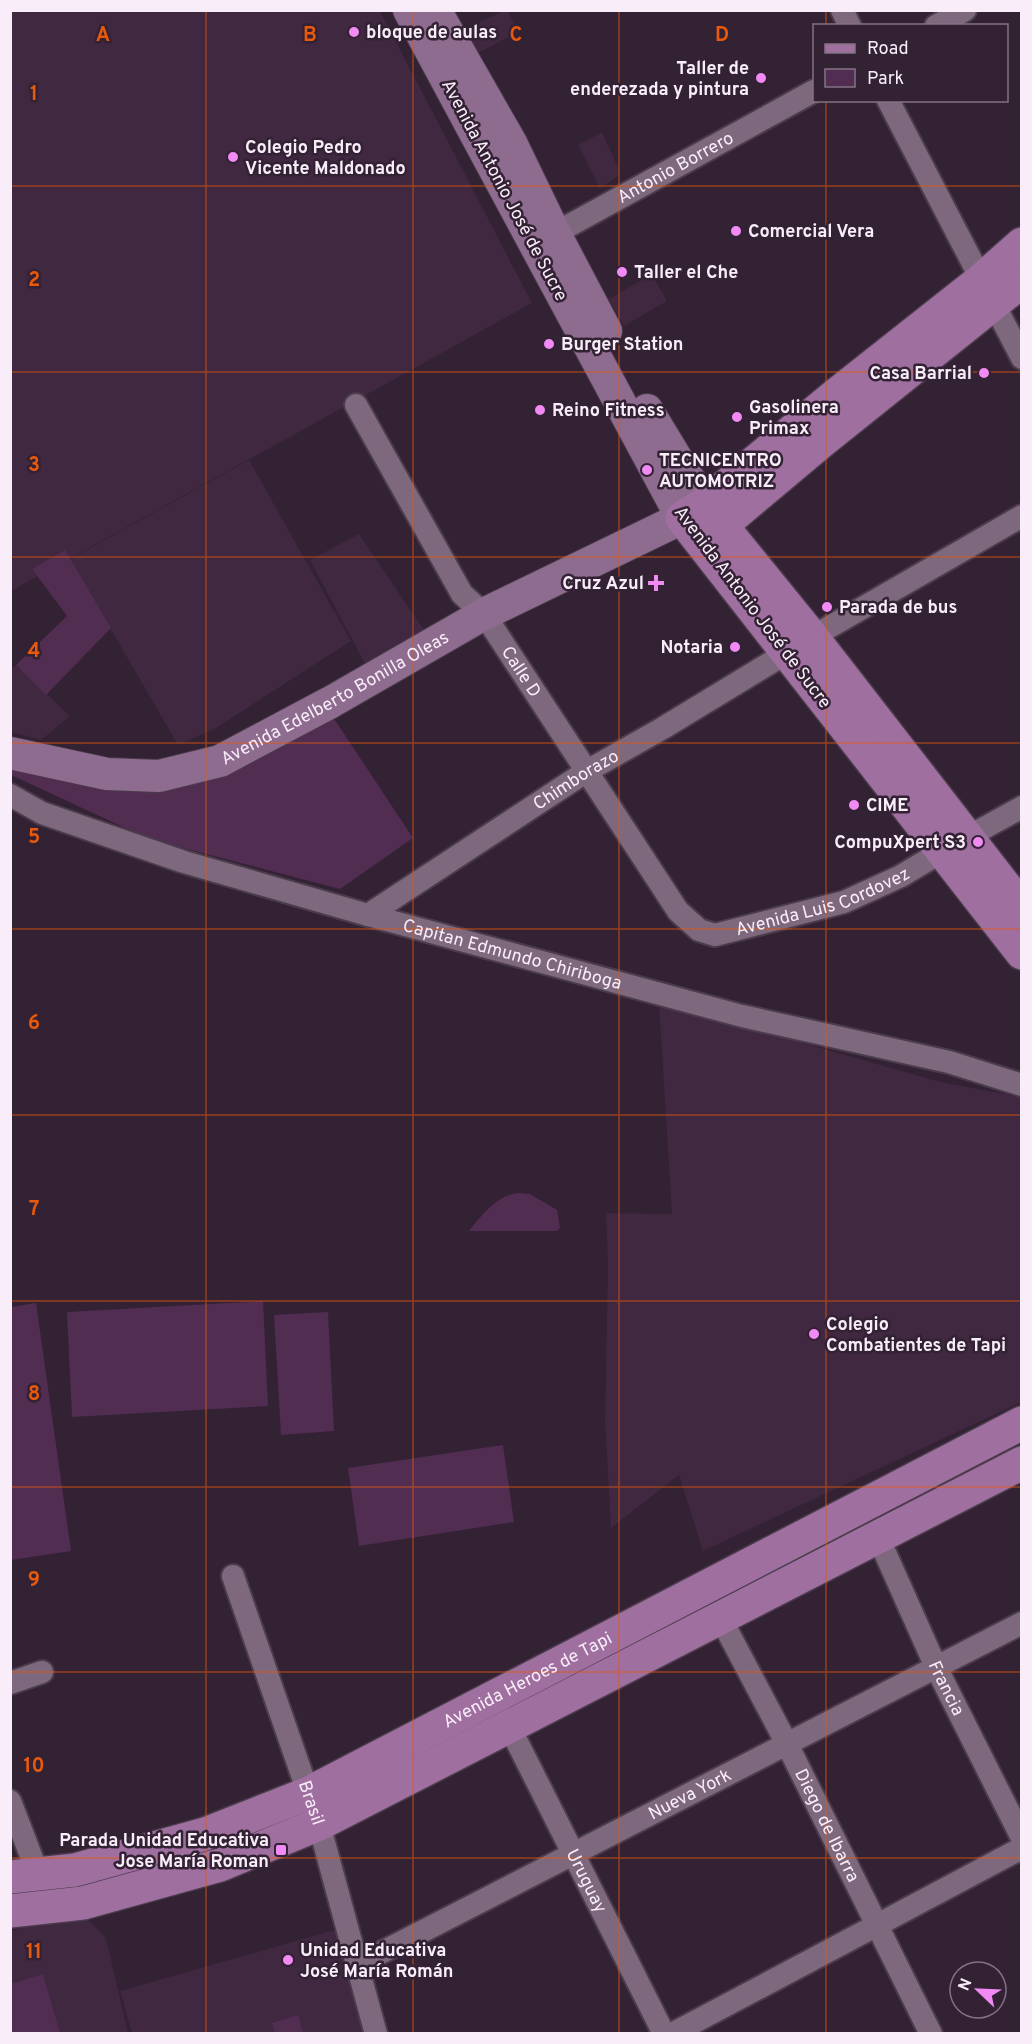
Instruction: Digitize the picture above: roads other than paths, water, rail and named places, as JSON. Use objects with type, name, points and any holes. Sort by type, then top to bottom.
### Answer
[{"type":"main road","points":[[987,293],[1022,244]]},
{"type":"main road","points":[[701,522],[837,394],[987,293],[1022,281]]},
{"type":"main road","name":"Avenida Antonio José de Sucre","points":[[701,522],[800,644],[953,845],[1022,953]]},
{"type":"main road","name":"Avenida Antonio José de Sucre","points":[[953,845],[1022,908]]},
{"type":"main road","name":"Avenida Heroes de Tapi","points":[[24,1875],[75,1870],[205,1834],[309,1793],[1022,1424]]},
{"type":"main road","name":"Avenida Heroes de Tapi","points":[[10,1911],[83,1903],[220,1865],[319,1824],[510,1728],[878,1537],[1019,1472]]},
{"type":"street","points":[[842,10],[849,24]]},
{"type":"street","points":[[940,24],[965,10]]},
{"type":"street","name":"Avenida Antonio José de Sucre","points":[[431,16],[545,239],[701,522]]},
{"type":"street","name":"Antonio Borrero","points":[[545,239],[813,92]]},
{"type":"street","points":[[889,102],[1022,358]]},
{"type":"street","name":"Calle D","points":[[356,405],[462,594],[484,614],[678,911],[699,930]]},
{"type":"street","name":"Chimborazo","points":[[368,915],[587,771],[663,728],[800,644],[1022,516]]},
{"type":"street","name":"Avenida Edelberto Bonilla Oleas","points":[[10,753],[108,774],[159,776],[220,760],[331,702],[484,614],[639,538],[701,522]]},
{"type":"street","name":"Capitan Edmundo Chiriboga","points":[[10,795],[42,813],[184,862],[368,915],[742,1016],[949,1062],[1022,1086]]},
{"type":"street","name":"Avenida Luis Cordovez","points":[[699,930],[715,935],[844,902],[901,876],[1022,807]]},
{"type":"street","name":"Francia","points":[[878,1537],[936,1667],[1022,1838]]},
{"type":"street","name":"Brasil","points":[[233,1576],[319,1824],[376,2034]]},
{"type":"street","name":"Diego de Ibarra","points":[[721,1618],[878,1924],[931,2034]]},
{"type":"street","name":"Nueva York","points":[[357,1965],[1022,1623]]},
{"type":"street","points":[[10,1683],[42,1672]]},
{"type":"street","name":"Uruguay","points":[[510,1728],[664,2034]]},
{"type":"street","points":[[10,1800],[24,1875]]},
{"type":"street","points":[[672,2034],[1022,1848]]},
{"type":"place","name":"bloque de aulas","points":[[354,32]]},
{"type":"place","name":"Taller de enderezada y pintura","points":[[761,78]]},
{"type":"place","name":"Colegio Pedro Vicente Maldonado","points":[[233,157]]},
{"type":"place","name":"Comercial Vera","points":[[736,231]]},
{"type":"place","name":"Taller el Che","points":[[622,272]]},
{"type":"place","name":"Burger Station","points":[[549,344]]},
{"type":"place","name":"Casa Barrial","points":[[984,373]]},
{"type":"place","name":"Reino Fitness","points":[[540,410]]},
{"type":"place","name":"Gasolinera Primax","points":[[737,417]]},
{"type":"place","name":"TECNICENTRO AUTOMOTRIZ","points":[[647,470]]},
{"type":"place","name":"Cruz Azul","points":[[656,583]]},
{"type":"place","name":"Parada de bus","points":[[827,607]]},
{"type":"place","name":"Notaria","points":[[735,647]]},
{"type":"place","name":"CIME","points":[[854,805]]},
{"type":"place","name":"CompuXpert S3","points":[[978,842]]},
{"type":"place","name":"Colegio Combatientes de Tapi","points":[[814,1334]]},
{"type":"place","name":"Parada Unidad Educativa Jose María Roman","points":[[281,1850]]},
{"type":"place","name":"Unidad Educativa José María Román","points":[[288,1960]]}]
